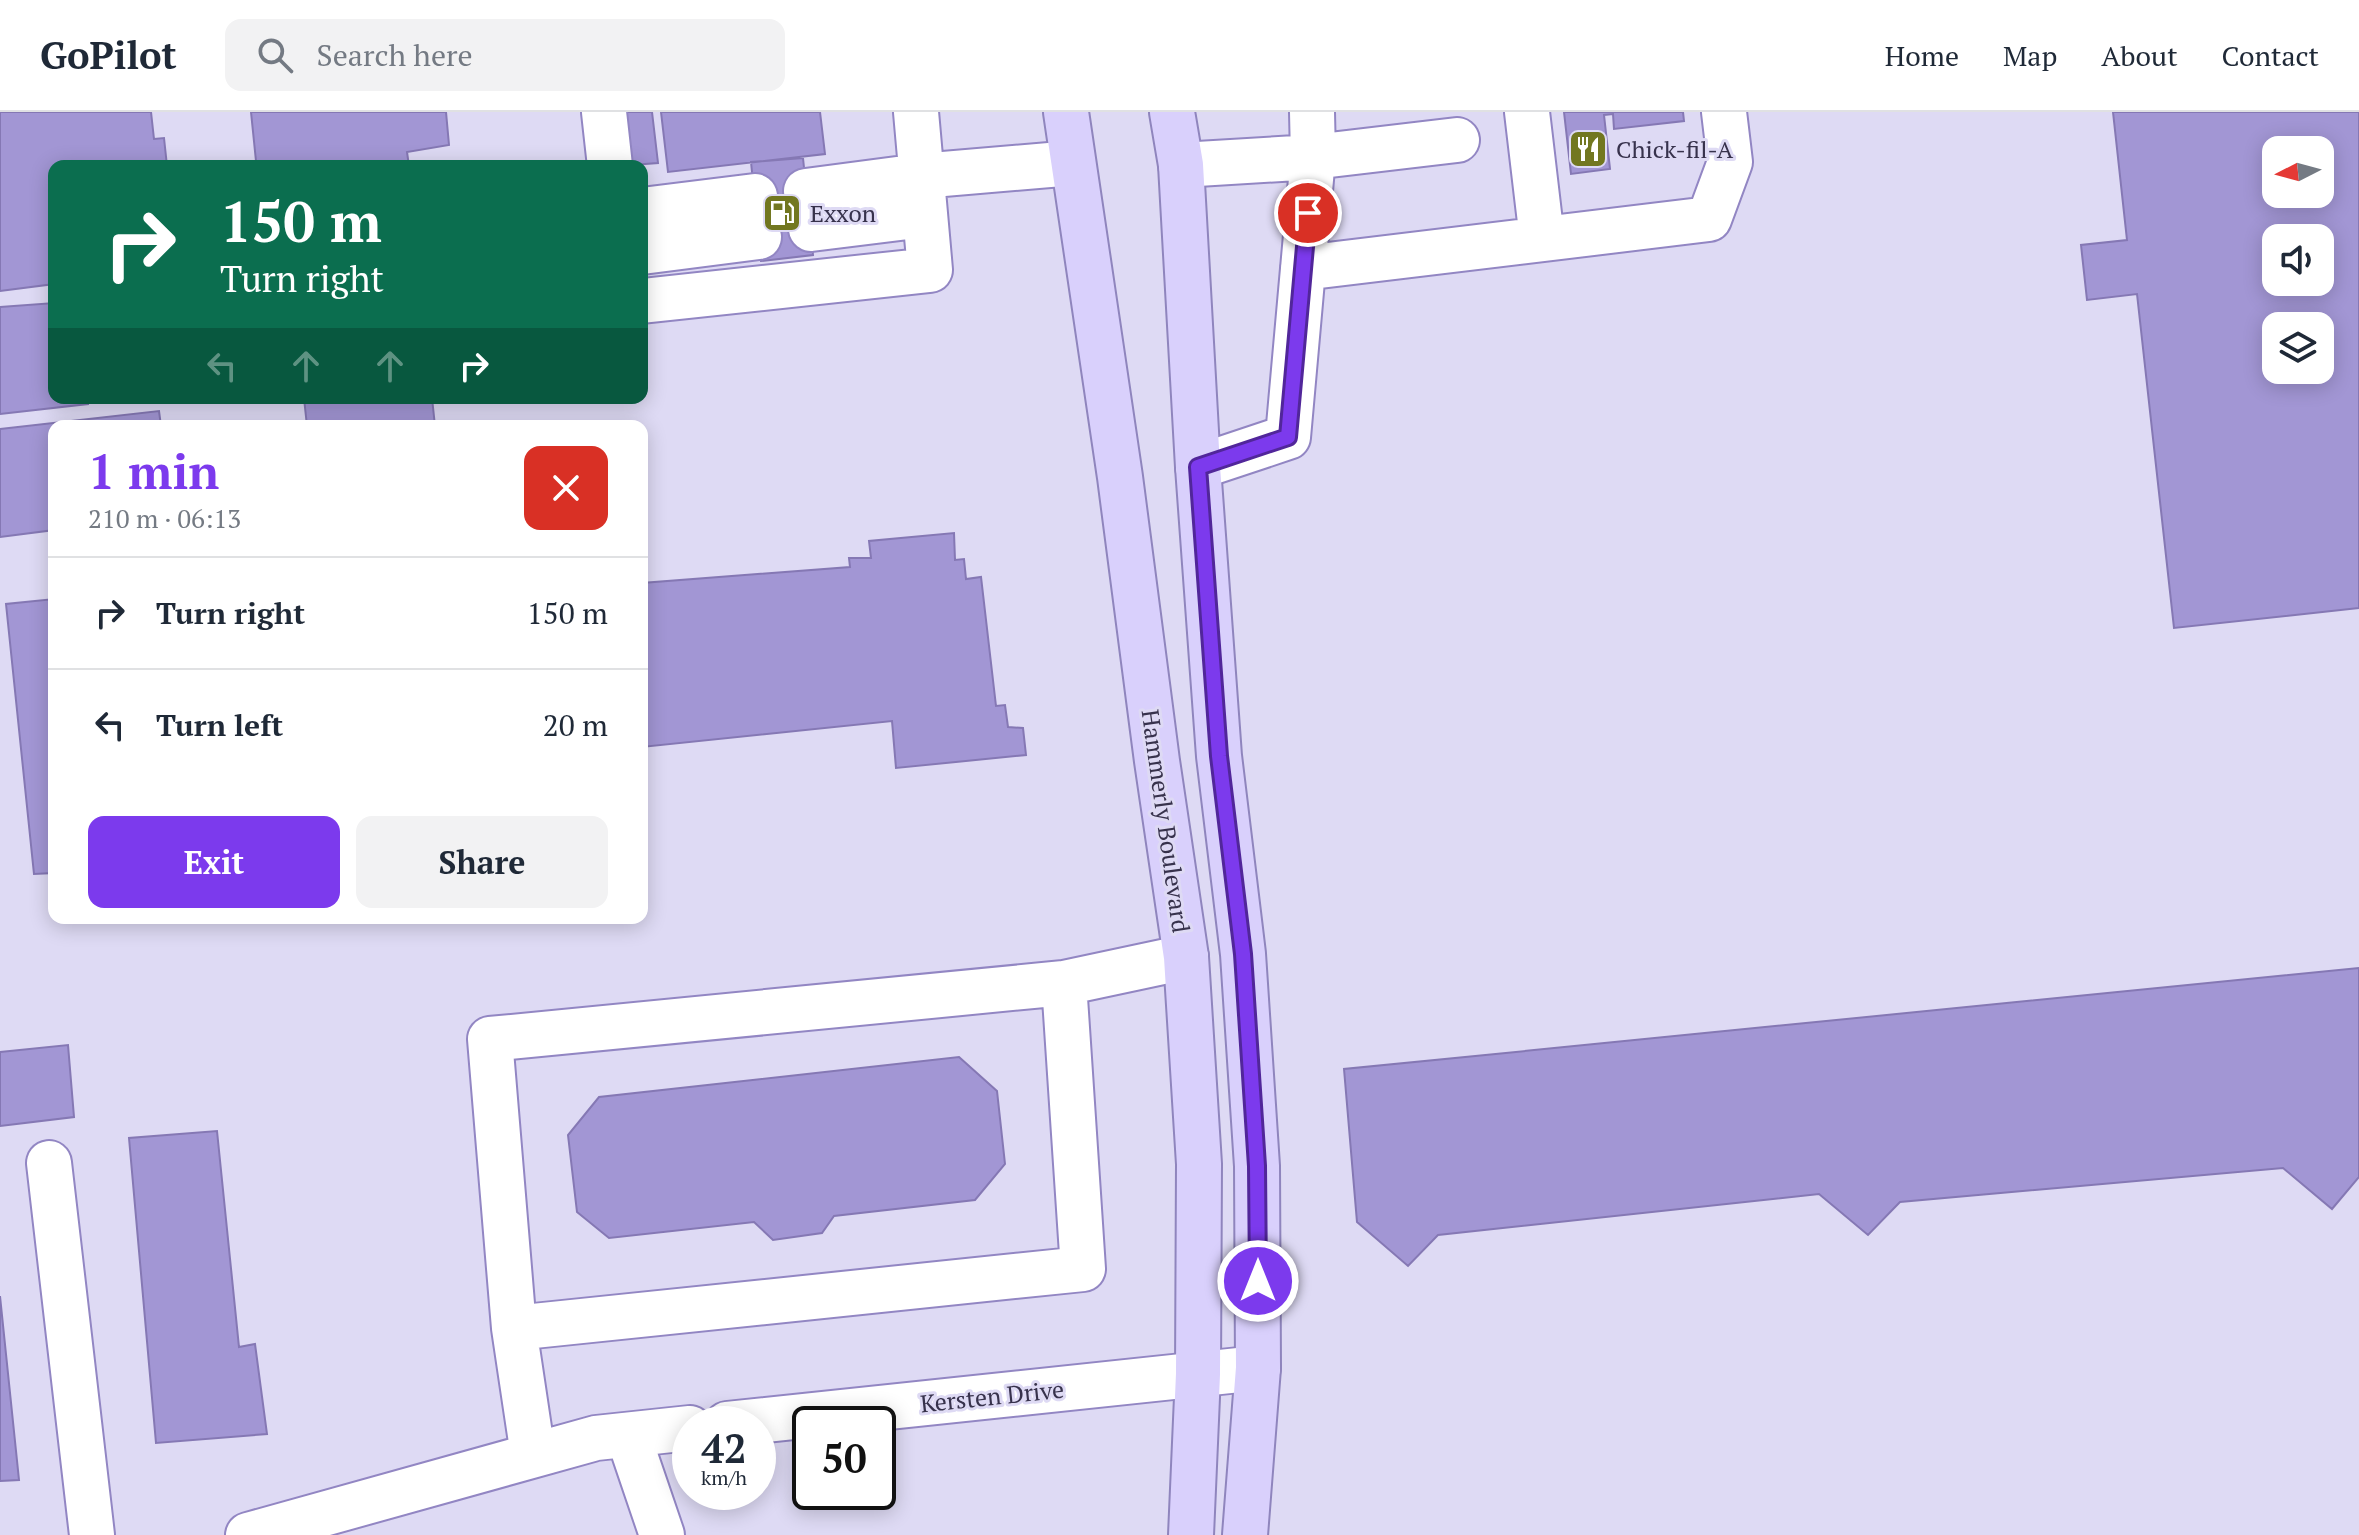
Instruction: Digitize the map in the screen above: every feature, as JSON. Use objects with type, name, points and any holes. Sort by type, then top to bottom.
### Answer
[{"type":"main road","name":"Hammerly Boulevard","points":[[1066,112],[1186,957],[1199,1164],[1198,1374],[1191,1535]]},
{"type":"main road","points":[[1172,112],[1181,165],[1198,467],[1219,756],[1243,954],[1257,1166],[1258,1368],[1245,1535]]},
{"type":"street","points":[[604,112],[609,160]]},
{"type":"street","points":[[648,300],[930,270],[916,112]]},
{"type":"street","points":[[1198,467],[1288,437],[1313,157],[1312,112]]},
{"type":"street","points":[[1527,112],[1542,239]]},
{"type":"street","points":[[1303,268],[1709,219],[1730,162],[1724,112]]},
{"type":"street","points":[[1181,165],[1313,157],[1457,140]]},
{"type":"street","points":[[808,210],[922,196],[1073,163]]},
{"type":"street","points":[[648,210],[757,216],[648,250]]},
{"type":"street","points":[[533,1455],[514,1328],[490,1039],[1064,983],[1186,957]]},
{"type":"street","points":[[514,1328],[1083,1269],[1064,983]]},
{"type":"street","points":[[49,1163],[92,1535]]},
{"type":"street","name":"Kersten Drive","points":[[776,1419],[1258,1368]]},
{"type":"street","points":[[248,1535],[596,1438],[672,1430]]},
{"type":"street","points":[[628,1435],[662,1535]]},
{"type":"building","points":[[0,112],[151,112],[154,139],[164,138],[166,160],[48,160],[48,285],[0,291]]},
{"type":"building","points":[[251,112],[446,112],[449,145],[407,152],[408,160],[256,160]]},
{"type":"building","points":[[612,112],[652,112],[658,163],[617,160]]},
{"type":"building","points":[[661,112],[820,112],[825,154],[668,172]]},
{"type":"building","name":"Chick-fil-A","points":[[1564,112],[1683,112],[1684,121],[1614,129],[1613,114],[1604,115],[1610,169],[1571,174]]},
{"type":"building","points":[[2113,112],[2359,112],[2359,608],[2174,628],[2137,294],[2087,300],[2081,245],[2127,240]]},
{"type":"building","name":"Exxon","points":[[803,158],[813,255],[761,261],[751,162]]},
{"type":"building","points":[[48,303],[48,404],[88,404],[0,414],[0,307]]},
{"type":"building","points":[[305,404],[433,404],[434,420],[306,420]]},
{"type":"building","points":[[159,411],[160,420],[80,420]]},
{"type":"building","points":[[48,424],[48,531],[0,537],[0,429]]},
{"type":"building","points":[[954,533],[955,560],[964,559],[966,579],[981,577],[996,706],[1005,705],[1008,727],[1023,728],[1026,755],[896,768],[892,721],[648,746],[648,583],[850,567],[849,558],[871,558],[869,541]]},
{"type":"building","points":[[48,600],[48,873],[34,874],[6,604]]},
{"type":"building","points":[[2359,968],[2359,1177],[2332,1209],[2283,1168],[1900,1202],[1868,1235],[1819,1194],[1438,1235],[1408,1266],[1357,1222],[1344,1069]]},
{"type":"building","points":[[68,1045],[74,1117],[0,1126],[0,1052]]},
{"type":"building","points":[[959,1057],[997,1091],[1005,1164],[975,1200],[834,1216],[822,1233],[773,1240],[754,1222],[609,1238],[577,1212],[568,1135],[599,1097]]},
{"type":"building","points":[[217,1131],[239,1347],[255,1344],[267,1434],[156,1443],[129,1138]]},
{"type":"building","points":[[0,1296],[19,1480],[0,1481]]},
{"type":"place","name":"Chick-fil-A","points":[[1588,149]]},
{"type":"place","name":"Exxon","points":[[782,213]]},
{"type":"route","points":[[1258,1281],[1257,1166],[1243,954],[1219,756],[1198,467],[1288,437],[1308,213]]}]
